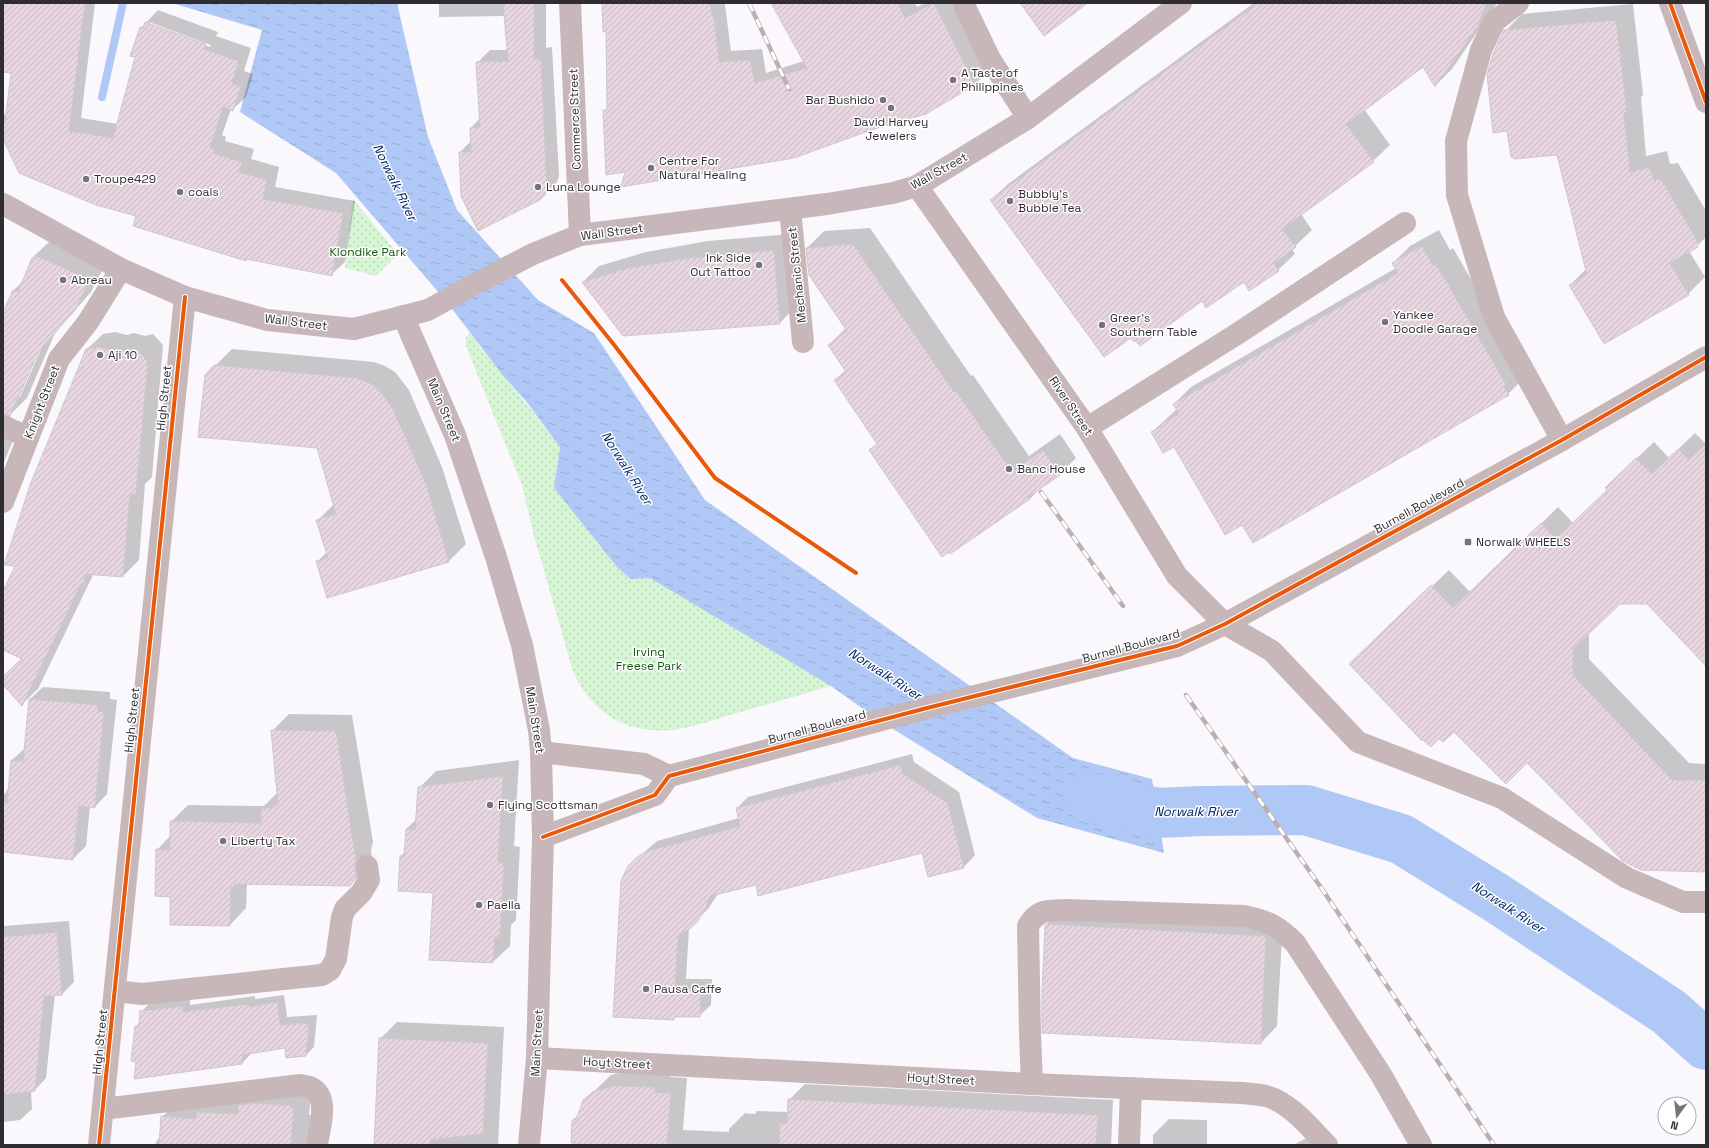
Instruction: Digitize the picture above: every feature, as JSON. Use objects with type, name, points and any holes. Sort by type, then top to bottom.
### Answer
[{"type":"main road","name":"Commerce Street","points":[[570,3],[580,235]]},
{"type":"main road","name":"Wall Street","points":[[3,204],[120,269],[185,297],[267,320],[354,329],[428,310],[472,285],[533,254],[580,235],[790,208],[893,193],[917,186],[1028,118],[1182,3]]},
{"type":"main road","points":[[1670,3],[1706,102]]},
{"type":"main road","name":"Main Street","points":[[403,316],[455,435],[496,557],[522,645],[539,730],[543,837],[537,1058],[529,1145]]},
{"type":"street","points":[[963,3],[990,59],[1028,118]]},
{"type":"street","points":[[1518,3],[1495,21],[1481,50],[1456,141],[1457,195],[1494,317],[1562,440]]},
{"type":"street","name":"River Street","points":[[917,186],[1087,428],[1177,576],[1225,624],[1272,651],[1358,742],[1502,798],[1627,878],[1683,902],[1706,902]]},
{"type":"street","name":"Mechanic Street","points":[[790,208],[803,342]]},
{"type":"street","points":[[1087,428],[1237,334],[1405,223]]},
{"type":"street","name":"Knight Street","points":[[3,502],[59,359],[88,322],[120,269]]},
{"type":"street","name":"High Street","points":[[99,1145],[185,297]]},
{"type":"street","name":"Burnell Boulevard","points":[[669,776],[927,708],[1177,646],[1225,624],[1562,440],[1706,357]]},
{"type":"street","points":[[3,426],[28,437]]},
{"type":"street","points":[[541,752],[644,764],[669,776],[655,795],[543,837]]},
{"type":"street","points":[[115,991],[142,994],[322,975],[330,970],[336,959],[342,916],[345,909],[361,893],[369,880],[367,866]]},
{"type":"street","points":[[1032,1084],[1028,926],[1034,917],[1044,911],[1065,910],[1244,916],[1263,920],[1282,930],[1295,943],[1380,1073],[1421,1145]]},
{"type":"street","name":"Hoyt Street","points":[[537,1058],[587,1062],[1032,1084],[1242,1092],[1267,1096],[1281,1103],[1295,1113],[1327,1145]]},
{"type":"street","points":[[103,1109],[300,1085],[312,1088],[320,1095],[322,1104],[317,1145]]},
{"type":"street","points":[[1129,1145],[1131,1088]]},
{"type":"green space","name":"Klondike Park","points":[[353,199],[398,254],[376,276],[345,268]]},
{"type":"green space","name":"Irving Freese Park","points":[[470,333],[560,447],[554,488],[617,567],[631,579],[650,577],[831,686],[705,723],[672,730],[639,728],[624,724],[599,708],[588,697],[572,668],[534,536],[522,485],[466,346],[466,337]]},
{"type":"water","points":[[172,3],[397,3],[428,137],[457,210],[538,300],[594,333],[705,500],[1073,758],[1152,779],[1164,853],[1037,818],[880,721],[831,686],[650,578],[631,579],[617,567],[554,488],[560,447],[526,401],[505,378],[446,301],[336,173],[240,112],[262,30]]},
{"type":"building","points":[[3,3],[85,3],[69,131],[113,138],[135,57],[130,56],[140,27],[143,28],[145,22],[206,44],[204,49],[239,61],[232,83],[241,87],[233,111],[223,107],[210,148],[214,149],[213,153],[242,162],[239,172],[267,180],[263,199],[343,213],[332,276],[246,259],[246,261],[133,226],[136,216],[96,205],[19,173],[3,139],[3,123],[5,123],[11,73],[3,72]]},
{"type":"building","points":[[503,3],[534,3],[534,59],[541,59],[547,189],[545,195],[540,200],[478,231],[461,196],[459,152],[471,152],[470,128],[480,127],[476,62],[508,61]]},
{"type":"building","points":[[602,3],[710,3],[712,16],[714,16],[719,62],[750,60],[755,83],[807,68],[771,3],[898,3],[905,18],[934,3],[975,85],[926,114],[874,129],[794,158],[621,187],[625,172],[606,175],[603,110],[607,110],[606,31],[603,32]]},
{"type":"building","points":[[1020,3],[1088,3],[1044,36]]},
{"type":"building","points":[[1258,3],[1486,3],[1478,26],[1435,87],[1423,67],[1346,124],[1374,162],[1282,229],[1296,247],[1274,263],[1279,271],[1249,291],[1244,282],[1206,308],[1202,301],[1140,346],[1131,338],[1104,357],[990,200]]},
{"type":"building","points":[[1616,20],[1627,112],[1624,113],[1630,172],[1650,167],[1654,180],[1661,179],[1699,244],[1697,246],[1698,247],[1670,263],[1689,295],[1604,344],[1569,285],[1587,275],[1557,155],[1514,159],[1511,157],[1507,131],[1493,133],[1487,74],[1493,54],[1504,30]]},
{"type":"building","points":[[853,244],[954,392],[956,391],[1012,472],[1043,450],[1060,475],[1028,497],[1030,499],[950,554],[949,552],[942,557],[869,450],[877,444],[834,380],[846,372],[828,345],[847,331],[809,275],[806,248]]},
{"type":"building","name":"Yankee Doodle Garage","points":[[1422,246],[1433,266],[1436,264],[1507,386],[1504,387],[1509,395],[1253,543],[1242,525],[1225,535],[1174,447],[1163,453],[1151,432],[1162,426],[1161,424],[1179,414],[1173,404],[1398,273],[1392,263]]},
{"type":"building","points":[[774,250],[780,324],[623,336],[582,282],[628,268],[690,258]]},
{"type":"building","points":[[35,255],[90,280],[75,310],[39,351],[10,416],[3,414],[3,312],[13,290],[18,292],[32,258],[33,259]]},
{"type":"building","points":[[99,347],[129,352],[137,349],[148,362],[136,494],[130,494],[123,577],[85,574],[84,585],[81,584],[22,706],[3,685],[3,676],[22,659],[3,650],[3,591],[15,566],[4,565],[30,485],[86,349]]},
{"type":"building","points":[[214,365],[357,378],[368,382],[378,389],[392,407],[426,484],[449,562],[327,598],[316,561],[328,558],[316,520],[336,514],[317,448],[198,437],[205,375]]},
{"type":"building","points":[[1706,444],[1706,666],[1647,604],[1620,604],[1573,649],[1573,675],[1672,780],[1706,780],[1706,872],[1641,870],[1623,861],[1527,763],[1506,784],[1454,732],[1443,742],[1439,739],[1431,747],[1423,740],[1422,741],[1349,664],[1431,585],[1453,608],[1541,523],[1556,539],[1607,490],[1605,488],[1636,458],[1652,474],[1678,449],[1689,460]]},
{"type":"building","points":[[29,699],[98,705],[98,711],[104,712],[95,808],[79,806],[73,860],[3,852],[3,802],[7,802],[11,760],[23,761]]},
{"type":"building","points":[[271,730],[336,731],[356,860],[356,877],[350,886],[234,884],[234,887],[231,887],[230,926],[170,925],[170,897],[155,896],[156,849],[170,850],[170,821],[261,823],[261,808],[272,808],[272,805],[278,805]]},
{"type":"building","points":[[900,765],[903,774],[948,803],[964,868],[928,877],[922,853],[758,896],[756,885],[710,896],[705,910],[697,922],[691,928],[678,936],[675,990],[701,991],[700,1017],[674,1017],[674,1020],[613,1017],[621,881],[628,866],[636,858],[645,852],[740,826],[736,808]]},
{"type":"building","points":[[503,776],[498,863],[504,863],[500,938],[495,937],[493,963],[429,960],[433,893],[398,891],[400,856],[404,856],[406,829],[415,830],[418,787]]},
{"type":"building","points":[[1045,925],[1266,936],[1261,1044],[1042,1033]]},
{"type":"building","points":[[57,932],[62,995],[44,996],[35,1091],[3,1095],[3,937]]},
{"type":"building","points":[[277,1002],[280,1025],[309,1023],[306,1056],[286,1058],[285,1048],[243,1055],[242,1064],[134,1079],[136,1062],[131,1061],[135,1026],[139,1026],[140,1011],[183,1006],[182,1012],[248,1004],[247,1007]]},
{"type":"building","points":[[379,1038],[488,1043],[483,1134],[430,1140],[431,1145],[374,1145]]},
{"type":"building","points":[[614,1086],[655,1087],[654,1092],[671,1093],[667,1145],[574,1145],[575,1143],[571,1143],[572,1120],[576,1120],[583,1100],[594,1091]]},
{"type":"building","points":[[788,1099],[1098,1115],[1096,1145],[779,1145],[780,1123],[787,1123]]},
{"type":"building","points":[[257,1103],[292,1106],[292,1109],[294,1109],[291,1145],[159,1145],[161,1116],[196,1119],[197,1112],[238,1114],[238,1105]]},
{"type":"waterway","points":[[102,97],[123,3]]},
{"type":"waterway","name":"Norwalk River","points":[[1090,798],[1158,813],[1306,810],[1401,839],[1495,897],[1669,1012],[1706,1045]]},
{"type":"railway","points":[[749,3],[789,89]]},
{"type":"railway","points":[[1041,492],[1123,606]]},
{"type":"railway","points":[[1186,695],[1322,889],[1494,1145]]},
{"type":"cycle path","points":[[1670,3],[1706,102]]},
{"type":"cycle path","points":[[562,280],[615,346],[715,478],[856,573]]},
{"type":"cycle path","points":[[99,1145],[185,297]]},
{"type":"cycle path","points":[[543,837],[655,795],[669,776],[927,708],[1177,646],[1225,624],[1562,440],[1706,357]]},
{"type":"place","name":"A Taste of Philippines","points":[[953,80]]},
{"type":"place","name":"Bar Bushido","points":[[883,100]]},
{"type":"place","name":"David Harvey Jewelers","points":[[891,108]]},
{"type":"place","name":"Centre For Natural Healing","points":[[651,168]]},
{"type":"place","name":"Troupe429","points":[[86,179]]},
{"type":"place","name":"Luna Lounge","points":[[538,187]]},
{"type":"place","name":"coals","points":[[180,192]]},
{"type":"place","name":"Bubbly's Bubble Tea","points":[[1010,201]]},
{"type":"place","name":"Ink Side Out Tattoo","points":[[759,265]]},
{"type":"place","name":"Abreau","points":[[63,280]]},
{"type":"place","name":"Yankee Doodle Garage","points":[[1385,322]]},
{"type":"place","name":"Greer’s Southern Table","points":[[1102,325]]},
{"type":"place","name":"Aji 10","points":[[100,355]]},
{"type":"place","name":"Banc House","points":[[1009,469]]},
{"type":"place","name":"Norwalk WHEELS","points":[[1468,542]]},
{"type":"place","name":"Flying Scottsman","points":[[490,805]]},
{"type":"place","name":"Liberty Tax","points":[[223,841]]},
{"type":"place","name":"Paella","points":[[479,905]]},
{"type":"place","name":"Pausa Caffe","points":[[646,989]]}]
